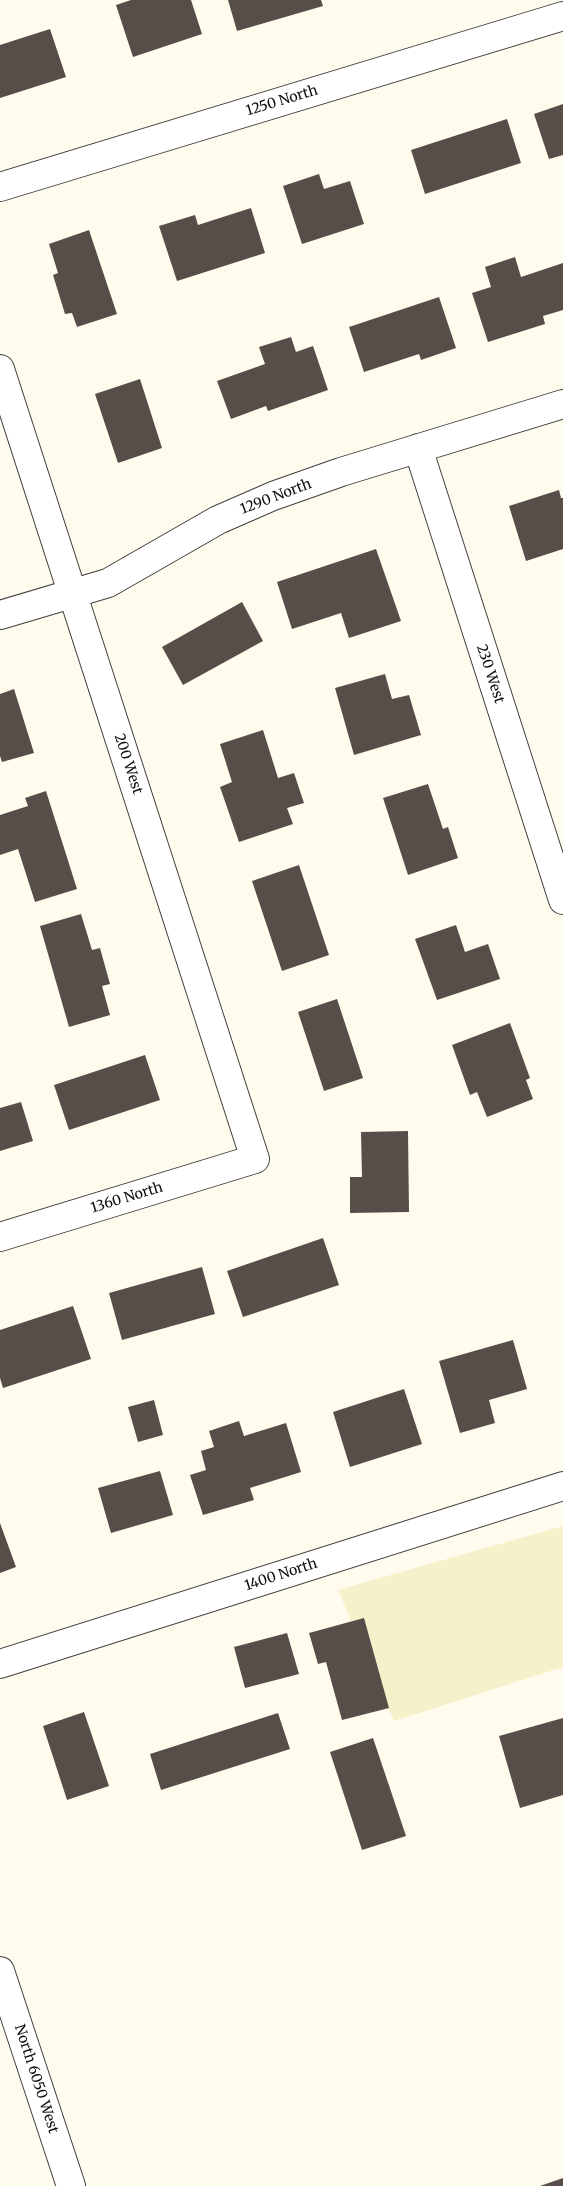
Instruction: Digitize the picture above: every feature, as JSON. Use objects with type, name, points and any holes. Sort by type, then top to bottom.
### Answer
[{"type":"street","name":"1250 North","points":[[0,187],[563,16]]},
{"type":"street","name":"200 West","points":[[0,369],[255,1159]]},
{"type":"street","name":"1290 North","points":[[0,615],[108,583],[218,520],[273,496],[341,472],[563,404]]},
{"type":"street","name":"230 West","points":[[418,448],[563,900]]},
{"type":"street","name":"1360 North","points":[[0,1237],[255,1159]]},
{"type":"street","name":"1400 North","points":[[0,1664],[563,1486]]},
{"type":"street","name":"North 6050 West","points":[[0,1972],[71,2186]]},
{"type":"shaded area","points":[[563,1526],[563,1667],[394,1721],[338,1590]]},
{"type":"building","points":[[131,0],[191,0],[202,34],[133,57],[116,5]]},
{"type":"building","points":[[228,0],[321,0],[323,6],[237,31]]},
{"type":"building","points":[[50,29],[66,77],[0,98],[0,45]]},
{"type":"building","points":[[563,104],[563,155],[549,159],[534,114]]},
{"type":"building","points":[[507,119],[521,163],[425,194],[411,150]]},
{"type":"building","points":[[319,174],[324,189],[350,181],[364,224],[302,244],[283,186]]},
{"type":"building","points":[[251,208],[265,253],[177,281],[159,226],[195,215],[198,225]]},
{"type":"building","points":[[89,230],[117,314],[77,327],[72,313],[65,314],[53,275],[58,273],[49,244]]},
{"type":"building","points":[[515,257],[521,277],[563,263],[563,310],[543,316],[545,324],[488,342],[472,293],[491,287],[485,267]]},
{"type":"building","points":[[439,297],[456,348],[421,360],[419,354],[364,372],[349,327]]},
{"type":"building","points":[[291,337],[296,352],[313,346],[328,390],[268,411],[266,406],[231,419],[217,381],[265,364],[259,347]]},
{"type":"building","points":[[140,379],[162,448],[118,463],[95,394]]},
{"type":"building","points":[[559,490],[561,498],[563,498],[563,549],[526,561],[509,506]]},
{"type":"building","points":[[376,549],[401,621],[349,638],[341,613],[292,629],[277,582]]},
{"type":"building","points":[[242,602],[263,641],[183,685],[162,647]]},
{"type":"building","points":[[385,674],[392,699],[409,695],[421,735],[354,755],[335,688]]},
{"type":"building","points":[[14,689],[34,753],[2,762],[0,756],[0,694]]},
{"type":"building","points":[[263,730],[278,778],[294,773],[304,803],[287,808],[293,824],[239,842],[220,787],[232,782],[220,744]]},
{"type":"building","points":[[428,784],[443,829],[448,827],[458,858],[408,875],[383,798]]},
{"type":"building","points":[[46,791],[77,889],[35,902],[18,849],[0,855],[0,815],[28,806],[25,798]]},
{"type":"building","points":[[299,865],[329,955],[282,971],[252,881]]},
{"type":"building","points":[[81,914],[92,950],[100,948],[110,984],[102,986],[110,1015],[69,1027],[40,926]]},
{"type":"building","points":[[456,925],[465,952],[488,944],[500,979],[437,1000],[415,939]]},
{"type":"building","points":[[337,999],[363,1078],[324,1091],[298,1012]]},
{"type":"building","points":[[510,1023],[530,1078],[526,1080],[533,1099],[487,1117],[477,1092],[470,1095],[452,1045]]},
{"type":"building","points":[[145,1055],[160,1100],[69,1130],[54,1085]]},
{"type":"building","points":[[21,1102],[33,1141],[0,1151],[0,1108]]},
{"type":"building","points":[[408,1131],[409,1212],[350,1213],[350,1177],[362,1177],[361,1132]]},
{"type":"building","points":[[323,1238],[339,1285],[243,1317],[227,1271]]},
{"type":"building","points":[[202,1267],[215,1314],[122,1340],[109,1293]]},
{"type":"building","points":[[73,1306],[91,1359],[3,1388],[0,1378],[0,1330]]},
{"type":"building","points":[[513,1340],[527,1389],[489,1400],[495,1423],[460,1433],[439,1361]]},
{"type":"building","points":[[404,1389],[422,1444],[350,1467],[333,1412]]},
{"type":"building","points":[[154,1400],[163,1435],[138,1442],[128,1407]]},
{"type":"building","points":[[239,1421],[244,1436],[286,1423],[301,1472],[250,1488],[254,1500],[203,1515],[190,1475],[206,1470],[201,1451],[214,1447],[209,1431]]},
{"type":"building","points":[[160,1471],[173,1515],[111,1533],[98,1488]]},
{"type":"building","points":[[0,1523],[16,1567],[0,1573]]},
{"type":"building","points":[[364,1618],[389,1708],[342,1720],[326,1662],[318,1664],[309,1633]]},
{"type":"building","points":[[287,1633],[299,1674],[245,1688],[234,1647]]},
{"type":"building","points":[[84,1712],[109,1786],[67,1800],[43,1726]]},
{"type":"building","points":[[278,1713],[290,1749],[161,1790],[150,1754]]},
{"type":"building","points":[[563,1718],[563,1795],[520,1808],[499,1736]]},
{"type":"building","points":[[373,1738],[406,1836],[362,1850],[330,1752]]},
{"type":"building","points":[[563,2178],[563,2186],[540,2186]]}]
